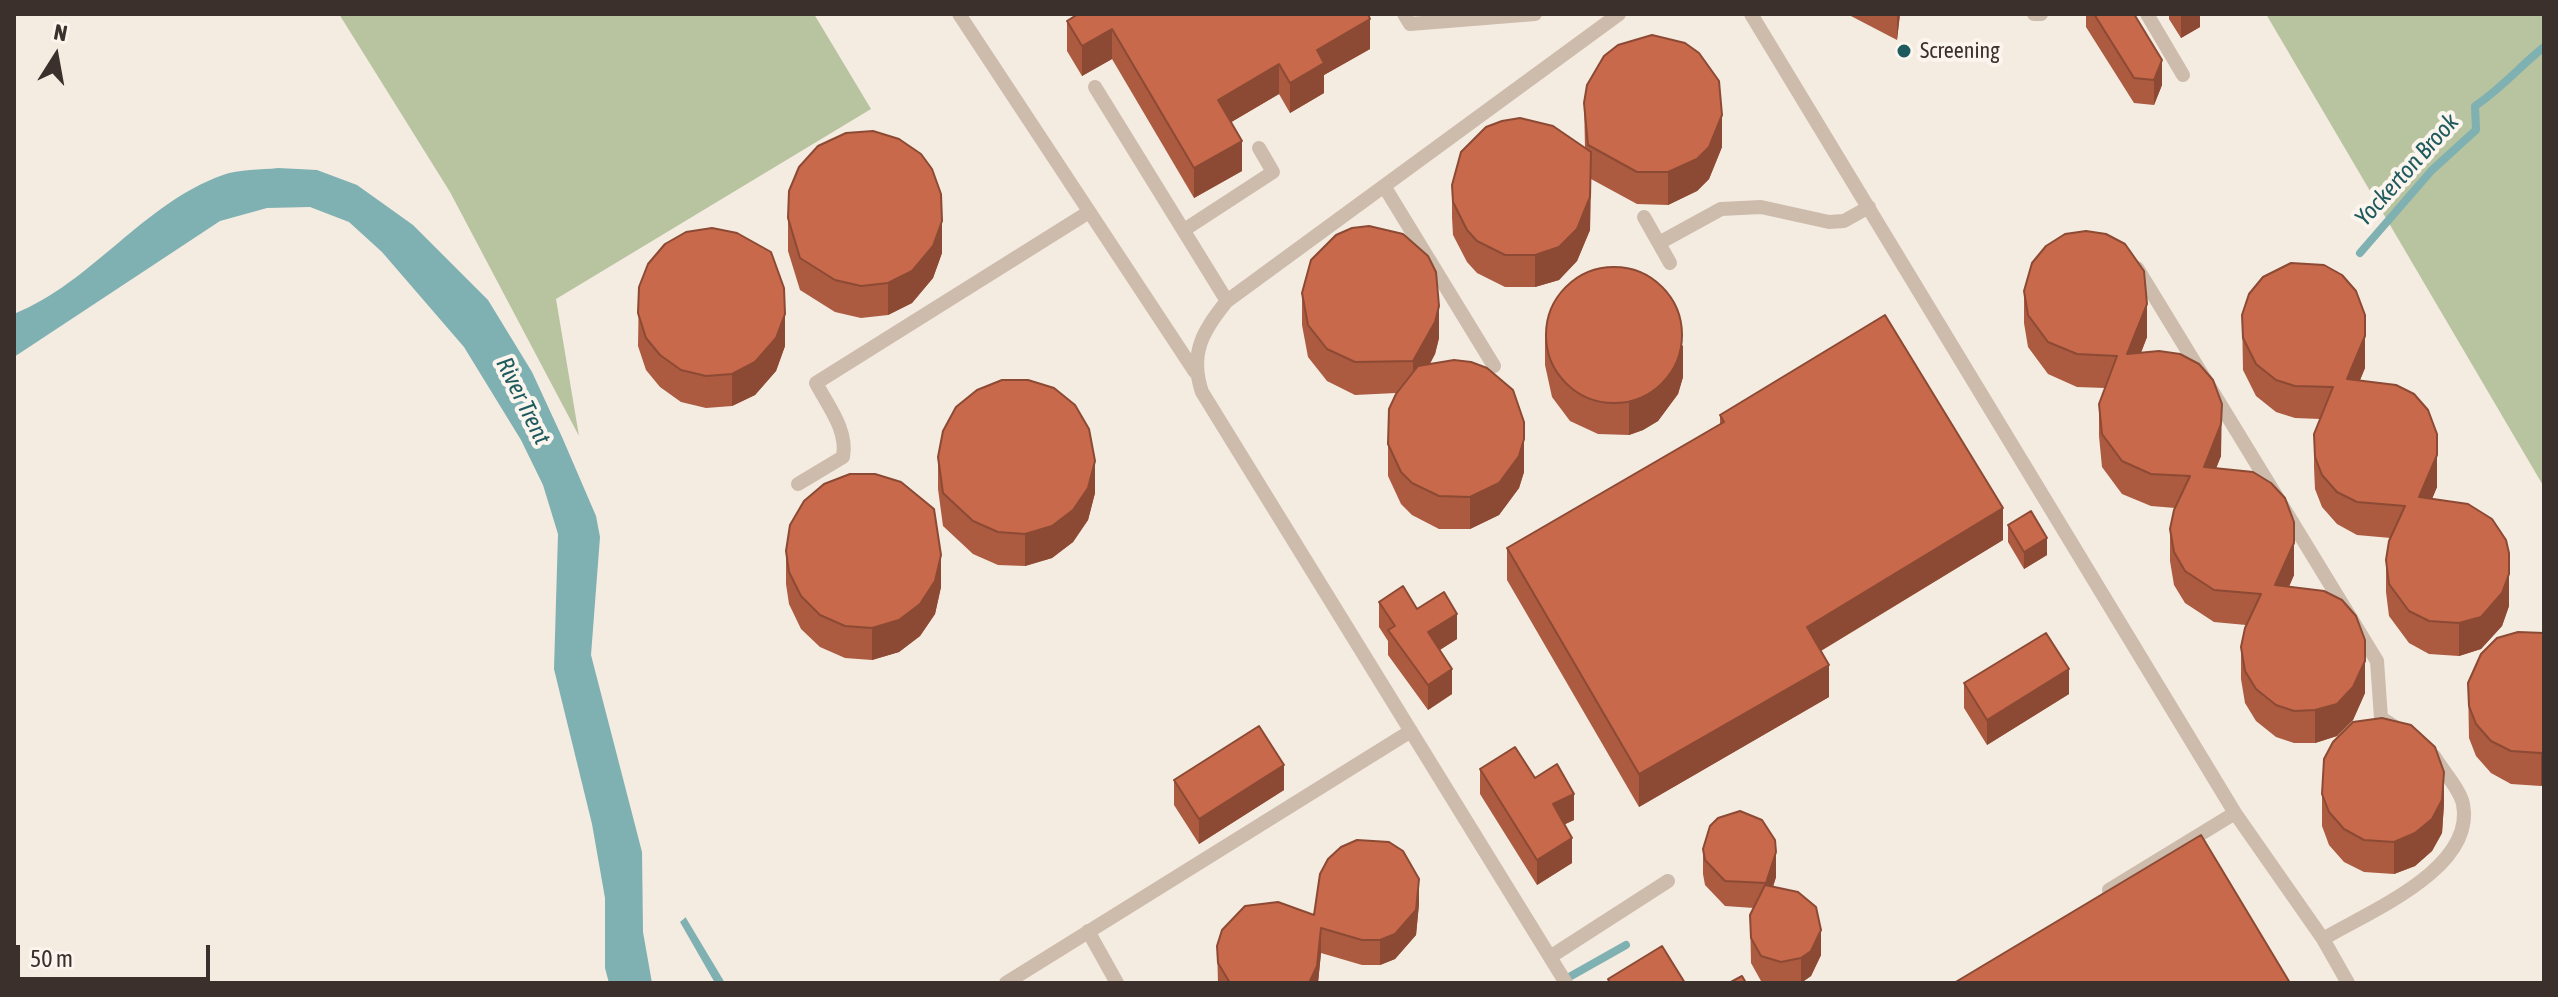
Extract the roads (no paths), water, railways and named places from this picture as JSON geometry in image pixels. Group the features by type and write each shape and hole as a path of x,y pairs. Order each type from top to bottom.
{"lane":[{"path":"959,14 1195,372 1202,392 1566,983"},
{"path":"1404,14 1410,24 1535,14"},
{"path":"1195,372 1200,339 1227,301 1384,186 1600,19 1619,14"},
{"path":"1751,14 2235,813 2323,939 2348,983"},
{"path":"2034,14 2041,14"},
{"path":"2147,14 2183,75"},
{"path":"1095,87 1227,301"},
{"path":"1184,230 1273,172 1259,148"},
{"path":"1384,186 1494,366"},
{"path":"1659,243 1721,209 1761,207 1829,222 1844,221 1869,207"},
{"path":"798,484 843,457 845,446 843,433 816,383 1089,212"},
{"path":"1644,217 1670,263"},
{"path":"2126,251 2377,661 2381,718 2430,750 2463,803 2463,825 2452,854 2434,873 2323,939"},
{"path":"1006,983 1411,731"},
{"path":"2089,902 2235,813"},
{"path":"1550,957 1668,881"},
{"path":"1088,931 1117,983"}],"water":[{"name":"River Trent","path":"278,168 317,170 357,185 413,225 488,300 532,372 562,437 596,516 600,537 591,655 642,852 643,932 652,983 609,983 605,968 605,898 592,824 554,669 558,534 543,485 521,440 464,347 382,252 349,222 310,207 267,208 220,221 14,357 14,314 69,283 167,204 229,173"},
{"path":"686,917 725,983 715,983 680,922"}],"waterway":[{"name":"Yockerton Brook","path":"2360,253 2432,170 2476,130 2475,106 2544,47"},
{"name":"Yockerton Brook","path":"1571,976 1626,945"}],"place":[{"name":"Screening","path":"1904,51"}]}
